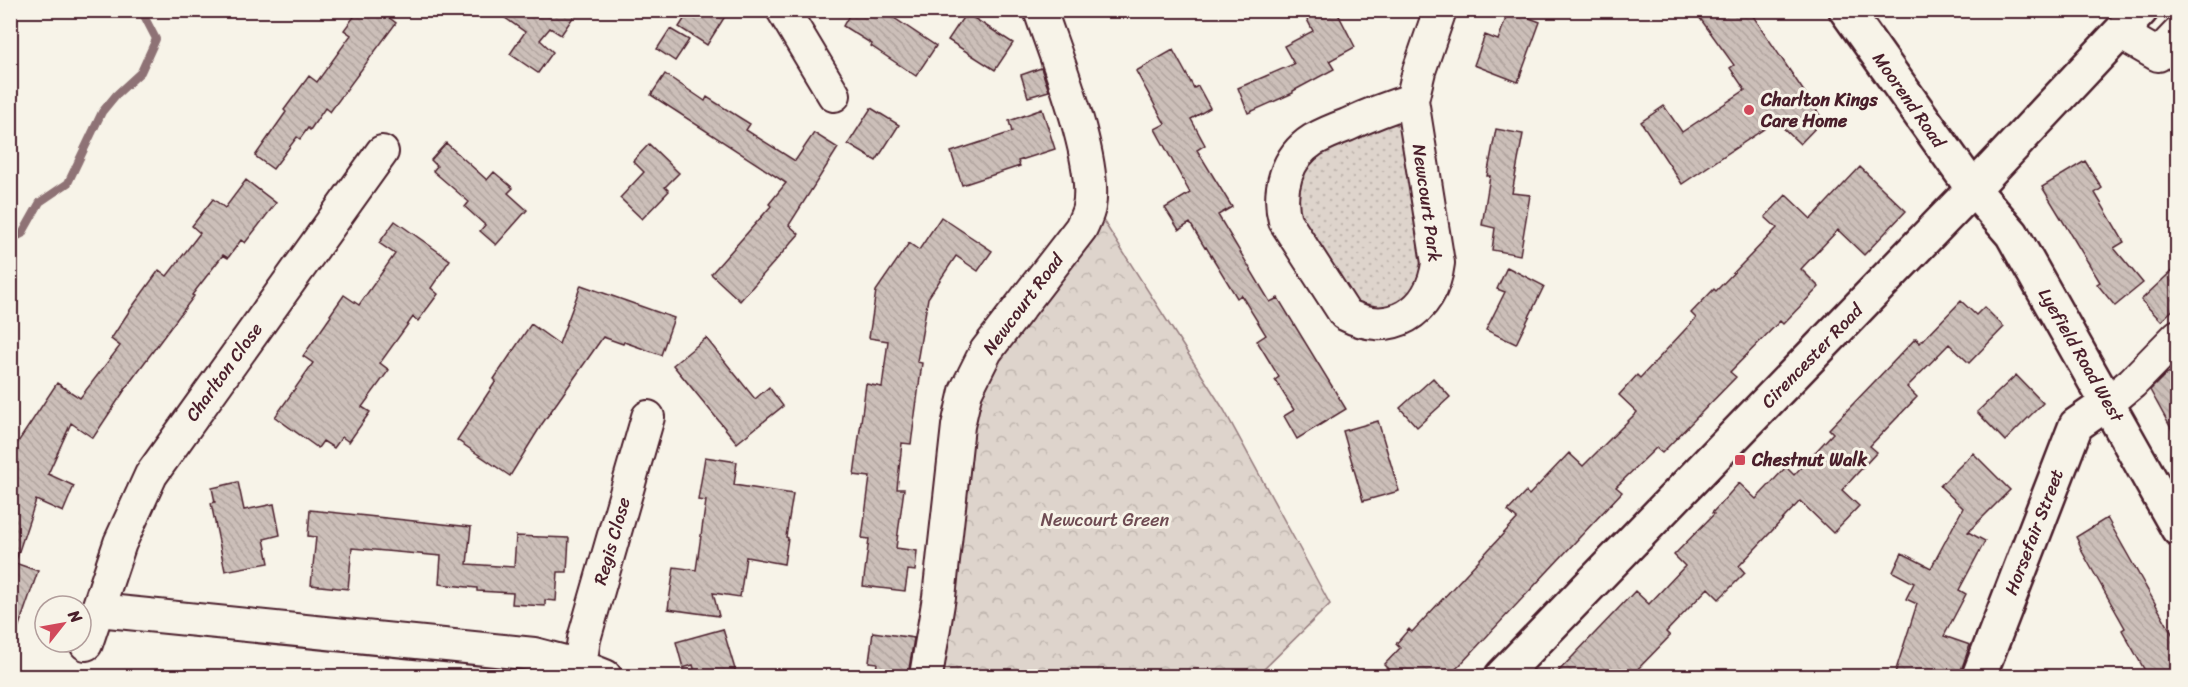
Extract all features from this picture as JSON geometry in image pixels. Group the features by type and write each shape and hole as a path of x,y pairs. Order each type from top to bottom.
{"street":[{"path":"783,10 834,95"},
{"name":"Newcourt Road","path":"926,676 939,597 958,426 966,391 986,351 1081,228 1090,205 1089,174 1080,133 1040,10"},
{"name":"Newcourt Park","path":"1412,100 1382,109 1311,141 1294,159 1284,182 1281,207 1285,221 1345,314 1357,320 1371,323 1398,321 1411,314 1426,298 1436,278 1438,263 1412,100 1419,70 1440,10"},
{"name":"Moorend Road","path":"1846,10 1973,189"},
{"name":"Cirencester Road","path":"1502,676 1973,189 2130,22 2158,55 2178,34"},
{"name":"Charlton Close","path":"93,624 120,543 151,475 382,152"},
{"name":"Lyefield Road West","path":"1973,189 2012,234 2109,402 2178,528"},
{"path":"2109,402 2133,383 2178,336"},
{"name":"Horsefair Street","path":"1979,676 2076,425 2109,402"},
{"name":"Regis Close","path":"592,671 584,639 648,417"},
{"path":"98,610 534,654 592,671"}],"green space":[{"path":"1385,120 1402,127 1428,258 1419,291 1389,310 1351,303 1294,211 1302,162"},
{"name":"Newcourt Green","path":"1090,200 1224,410 1330,604 1257,676 926,676 958,426"}],"building":[{"path":"359,10 379,10 396,23 330,112 325,108 310,130 308,128 300,139 297,137 273,169 255,156 309,76 317,82 351,35 344,30"},
{"path":"494,10 578,10 561,35 550,28 540,40 553,52 538,73 510,54 525,32"},
{"path":"690,10 729,10 707,45 679,27"},
{"path":"852,10 882,10 936,46 916,76 843,26"},
{"path":"1302,10 1336,10 1355,47 1329,61 1334,69 1293,93 1248,113 1238,88 1294,64 1284,46 1313,31"},
{"path":"1509,10 1540,22 1518,82 1474,65 1485,35 1498,40"},
{"name":"Charlton Kings Care Home","path":"1694,10 1749,10 1823,120 1800,144 1776,121 1682,184 1641,122 1664,106 1682,132 1745,90 1730,68 1734,65"},
{"path":"966,13 1013,43 995,70 948,40"},
{"path":"670,29 689,40 675,61 657,49"},
{"path":"1173,50 1194,88 1198,86 1210,108 1191,119 1205,145 1197,150 1232,207 1218,215 1270,302 1278,298 1346,409 1297,439 1284,416 1294,410 1275,380 1279,377 1257,341 1266,335 1241,295 1237,298 1190,223 1179,230 1165,208 1190,193 1155,129 1165,124 1136,71"},
{"path":"1041,68 1049,91 1028,97 1021,75"},
{"path":"665,74 705,101 707,97 750,124 746,130 795,161 814,133 838,148 789,225 799,234 740,301 711,274 771,206 769,204 786,183 651,95"},
{"path":"871,108 899,125 876,161 848,144"},
{"path":"1042,109 1055,149 1018,161 1020,166 962,185 951,152 1012,132 1009,121"},
{"path":"1496,129 1523,134 1512,193 1530,195 1520,255 1492,250 1495,228 1482,225 1490,176 1487,176"},
{"path":"446,143 487,180 494,172 513,188 508,193 527,210 496,245 480,231 485,225 465,207 469,202 433,171 437,166 431,160"},
{"path":"649,144 679,173 665,187 669,191 642,219 620,198 644,172 633,161"},
{"path":"2085,161 2102,188 2095,193 2124,242 2114,248 2143,283 2115,306 2097,284 2100,282 2042,187"},
{"path":"1860,167 1906,211 1864,255 1838,230 1801,269 1819,287 1783,324 1780,321 1730,372 1736,377 1662,453 1656,448 1616,487 1622,492 1459,666 1448,676 1395,676 1384,665 1400,648 1396,644 1409,629 1412,632 1517,519 1508,511 1526,492 1529,495 1569,453 1583,466 1637,412 1619,395 1637,375 1640,378 1696,318 1691,313 1714,289 1716,291 1777,228 1765,217 1786,195 1811,219"},
{"path":"246,180 276,203 245,243 241,240 228,258 223,255 130,382 93,438 71,423 48,474 74,486 63,512 36,500 15,563 38,571 14,640 10,639 10,459 18,442 57,383 80,398 120,346 111,339 159,270 167,276 200,233 192,226 213,199 225,208"},
{"path":"941,217 992,251 978,271 956,256 928,298 917,362 922,363 911,444 902,443 897,489 904,489 896,548 917,551 915,571 908,570 905,591 863,586 869,539 862,538 870,477 854,475 866,384 882,387 888,341 869,338 876,291 909,243 919,250"},
{"path":"395,221 450,260 431,288 438,294 418,321 413,317 380,363 389,370 362,407 370,412 349,442 342,437 334,448 323,441 318,448 275,417 313,363 303,356 344,295 359,305 395,254 379,243"},
{"path":"2178,265 2178,305 2161,321 2141,300"},
{"path":"1507,267 1544,286 1516,344 1486,330 1505,292 1497,289"},
{"path":"581,285 674,318 661,355 603,337 542,424 510,476 457,440 531,324 559,344"},
{"path":"1961,301 1976,315 1984,307 2004,327 1969,363 1949,344 1907,387 1917,397 1870,446 1877,452 1842,490 1859,506 1833,533 1800,501 1739,566 1745,573 1719,599 1708,588 1666,632 1670,636 1631,676 1554,676 1635,591 1649,604 1685,566 1674,555 1714,514 1712,513 1739,483 1756,499 1786,467 1794,475 1833,433 1829,429 1916,338 1920,343"},
{"path":"706,338 755,399 769,387 783,406 737,443 673,365"},
{"path":"2178,368 2178,441 2150,390 2166,374"},
{"path":"2016,375 2043,403 2005,441 1977,412"},
{"path":"1433,378 1450,397 1417,427 1400,408"},
{"path":"1378,421 1399,491 1363,501 1343,431"},
{"path":"1973,453 2010,490 1968,532 1985,541 1959,590 1966,594 1944,636 1970,645 1959,676 1894,676 1917,604 1906,599 1914,583 1893,572 1902,553 1931,568 1963,508 1940,486"},
{"path":"705,457 737,462 734,485 793,494 784,564 746,557 740,597 713,593 719,616 668,609 674,567 696,570 706,501 698,500"},
{"path":"238,482 244,510 274,504 280,535 264,539 269,563 225,571 211,503 215,502 212,488"},
{"path":"310,510 471,527 467,564 514,567 516,536 569,538 567,572 558,572 556,601 545,600 545,606 512,604 513,593 477,591 477,588 439,584 441,556 352,548 348,589 311,585 316,537 308,536"},
{"path":"2107,518 2178,644 2178,676 2148,676 2122,630 2125,628 2080,548 2076,537"},
{"path":"723,629 737,676 696,676 693,665 683,668 676,642"},
{"path":"873,632 914,638 908,675 876,671 877,663 869,662"}],"waterway":[{"path":"10,240 22,234 40,202 68,183 102,112 116,95 141,72 156,39 141,10"}],"place":[{"name":"Charlton Kings Care Home","path":"1749,110"},
{"name":"Chestnut Walk","path":"1740,460"}]}
